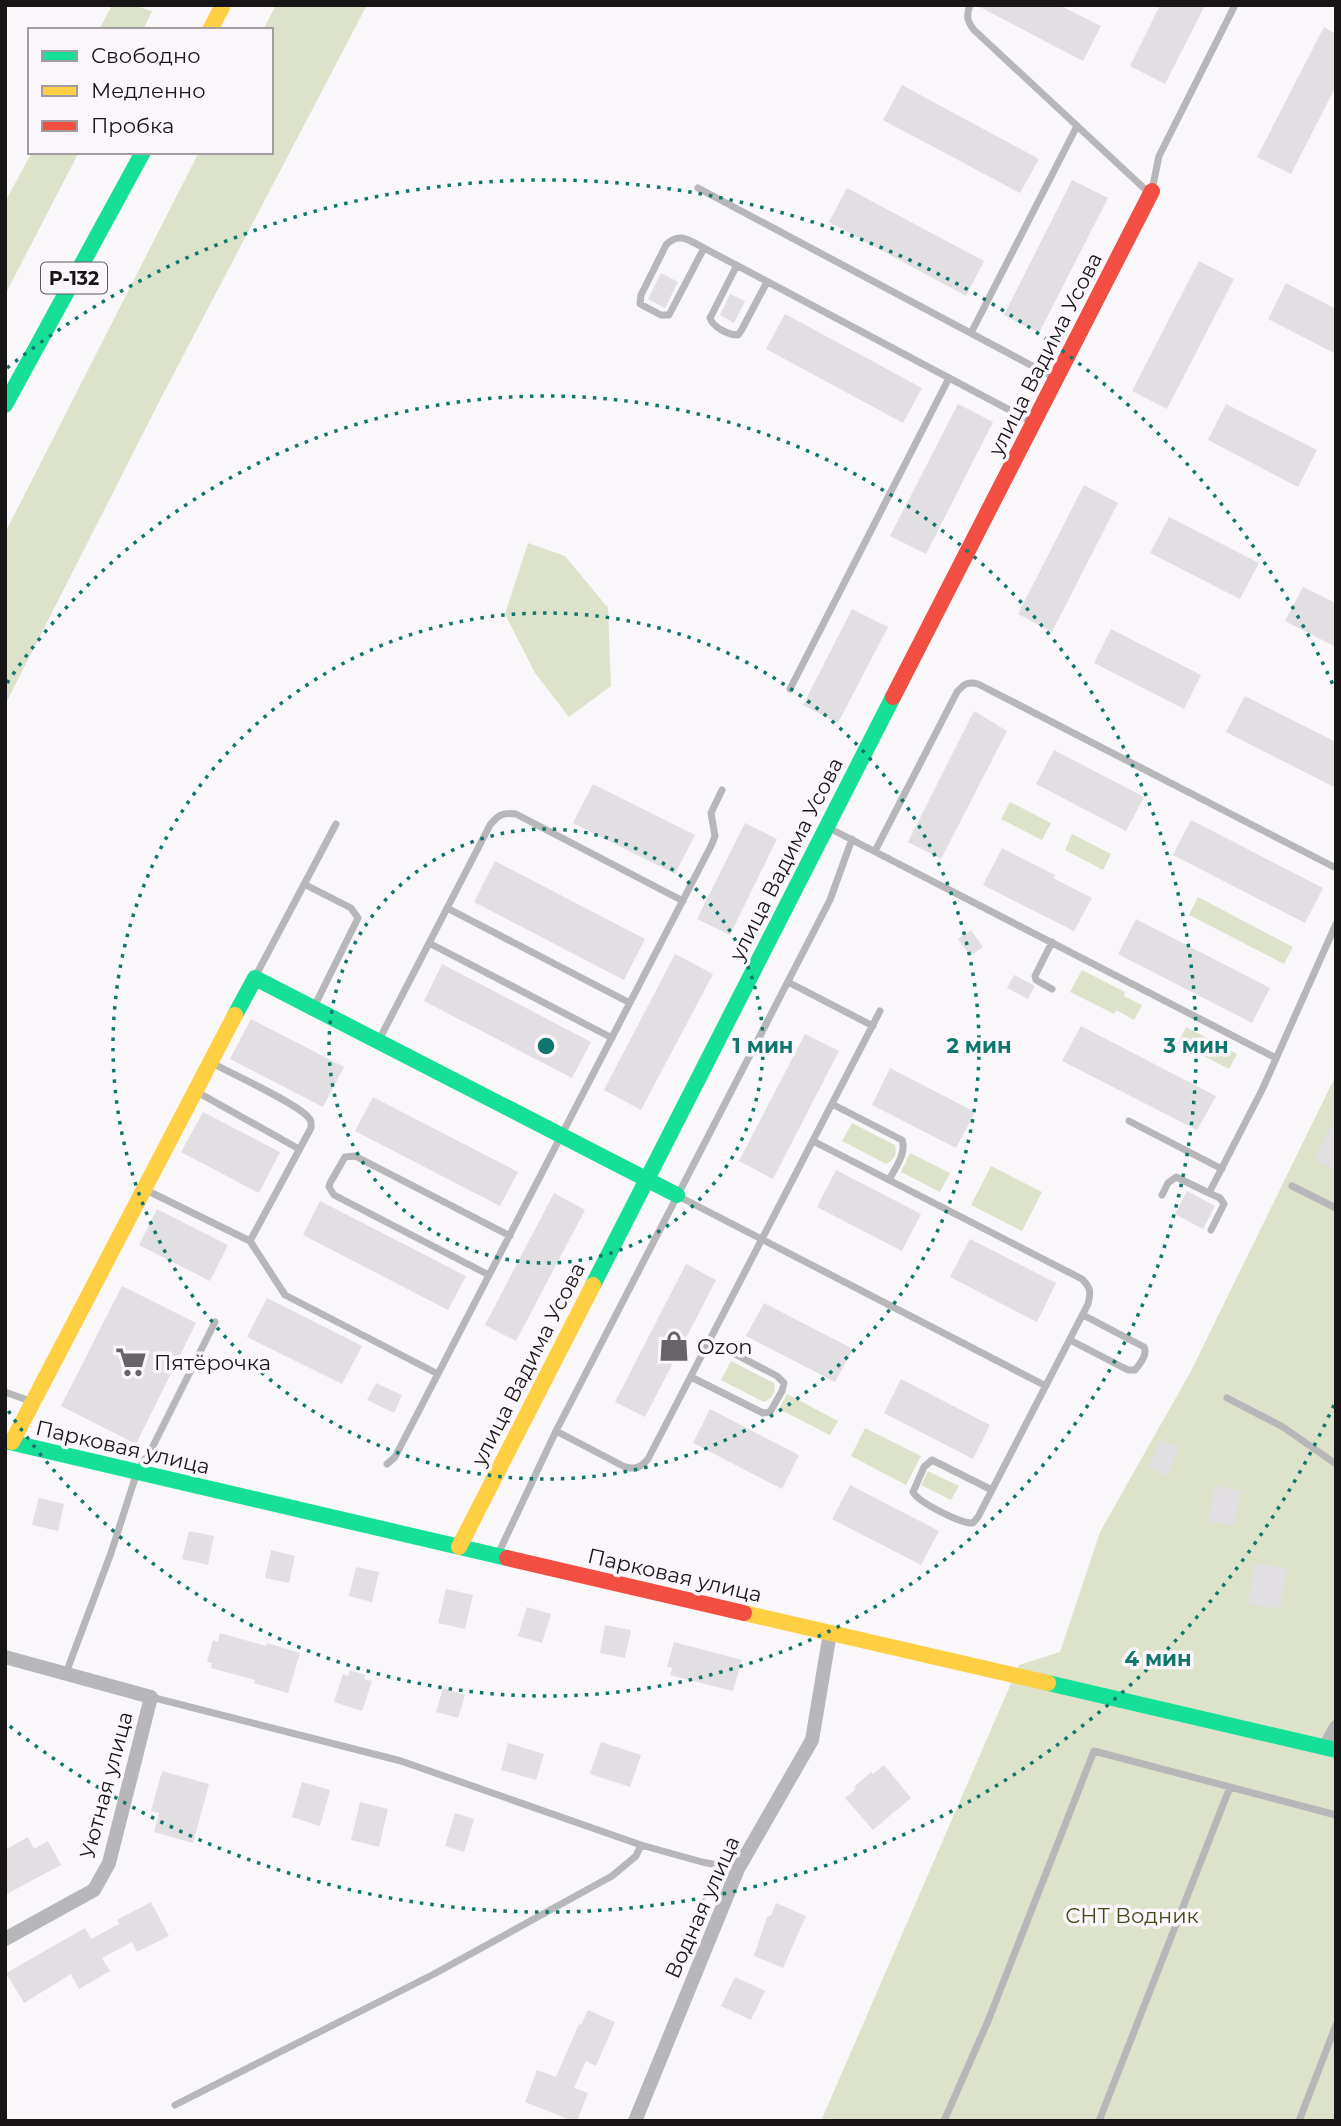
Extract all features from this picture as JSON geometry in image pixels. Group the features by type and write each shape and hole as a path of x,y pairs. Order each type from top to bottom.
{"street":[{"path":"211,28 223,5"},
{"name":"Р-132","path":"5,405 142,154"},
{"name":"улица Вадима Усова","path":"458,1547 1151,192"},
{"path":"9,1441 34,1402 255,978 677,1195"},
{"name":"Парковая улица","path":"9,1441 1330,1749"},
{"name":"Водная улица","path":"635,2121 738,1869 812,1740 830,1633"},
{"name":"Уютная улица","path":"5,1657 151,1697 108,1863 94,1890 5,1939"},
{"path":"1330,1749 1336,1727"}],"lane":[{"path":"970,5 968,23 974,30 1151,192"},
{"path":"1151,192 1158,156 1235,5"},
{"path":"971,333 1077,126"},
{"path":"698,188 1056,378"},
{"path":"704,248 669,315 665,317 640,304 641,295 672,238 678,236 684,238 704,248 737,265 1033,423"},
{"path":"737,265 710,318 715,326 738,335 767,282"},
{"path":"790,689 948,378"},
{"path":"875,851 957,692 970,682 1336,868"},
{"path":"387,1464 395,1457 712,844 715,836 711,813 722,790"},
{"path":"378,1042 490,825 498,815 516,814 683,901"},
{"path":"255,978 336,824"},
{"path":"826,826 1276,1058"},
{"path":"497,1556 555,1431 830,900 852,839"},
{"path":"304,884 351,908 358,918 313,1008"},
{"path":"447,908 630,1003"},
{"path":"1209,1193 1276,1058 1336,924"},
{"path":"1052,942 1035,976 1052,989"},
{"path":"429,943 612,1038"},
{"path":"788,982 873,1026"},
{"path":"555,1431 634,1469 642,1466 648,1459 880,1011"},
{"path":"211,1062 306,1115 311,1121 311,1128 250,1241"},
{"path":"196,1092 299,1149"},
{"path":"832,1104 902,1140 903,1153 889,1180"},
{"path":"1129,1121 1222,1169"},
{"path":"813,1141 1082,1279 1091,1292 1083,1315 978,1517 967,1523 919,1499 913,1492 924,1467 932,1460 992,1490"},
{"path":"489,1275 334,1195 329,1187 335,1173 345,1157 355,1156 510,1236"},
{"path":"1162,1195 1168,1183 1176,1177 1220,1198 1224,1205 1211,1230"},
{"path":"1292,1186 1336,1208"},
{"path":"145,1189 250,1241 285,1296 438,1374"},
{"path":"677,1195 1046,1386"},
{"path":"1070,1340 1128,1370 1135,1370 1145,1355 1144,1347 1083,1315"},
{"path":"66,1673 111,1553 137,1472 150,1452 215,1322"},
{"path":"691,1377 763,1413 770,1412 782,1391 784,1383 777,1376 710,1341"},
{"path":"5,1392 34,1402"},
{"path":"1227,1398 1283,1427 1336,1464"},
{"path":"151,1697 401,1760 641,1845 738,1869"},
{"path":"944,2121 988,2021 1094,1751 1336,1815"},
{"path":"1099,2121 1230,1787"},
{"path":"175,2105 434,1974 612,1876 636,1856 641,1845"},
{"path":"1298,2121 1336,2025"}],"green space":[{"path":"112,5 133,5 152,11 144,28 100,28"},
{"path":"276,5 367,5 160,400 5,705 5,533 198,154 273,154 273,28 264,28"},
{"path":"31,154 78,154 5,295 5,202"},
{"path":"528,543 565,556 608,608 611,686 569,717 535,673 505,614"},
{"path":"1010,802 1051,823 1042,840 1001,819"},
{"path":"1072,834 1111,854 1103,870 1065,850"},
{"path":"1198,897 1293,947 1284,964 1189,915"},
{"path":"1082,970 1125,992 1124,996 1142,1005 1134,1020 1116,1010 1114,1014 1070,992"},
{"path":"1186,1027 1237,1054 1229,1069 1178,1043"},
{"name":"СНТ Водник","path":"1336,1075 1336,2121 821,2121 1019,1665 1060,1652 1100,1532 1191,1371"},
{"path":"852,1123 895,1145 893,1159 886,1164 842,1141"},
{"path":"910,1153 950,1173 940,1192 901,1172"},
{"path":"991,1166 1042,1192 1022,1231 971,1205"},
{"path":"731,1361 774,1383 772,1397 764,1402 721,1380"},
{"path":"787,1394 838,1421 830,1435 779,1409"},
{"path":"865,1428 921,1456 906,1485 851,1456"},
{"path":"928,1471 959,1486 951,1500 921,1485"}],"building":[{"path":"976,5 1059,5 1101,26 1083,61"},
{"path":"1160,5 1205,5 1165,84 1130,66"},
{"path":"1324,27 1336,34 1336,86 1291,174 1257,157"},
{"path":"902,85 1039,159 1020,193 883,120"},
{"path":"1072,180 1108,198 1039,333 1004,315"},
{"path":"847,188 984,261 966,296 829,222"},
{"path":"1199,261 1234,279 1167,409 1132,391"},
{"path":"661,273 678,282 665,308 648,299"},
{"path":"1286,283 1336,309 1336,354 1268,319"},
{"path":"730,294 745,301 734,323 720,315"},
{"path":"785,314 922,388 903,423 766,349"},
{"path":"958,404 993,422 926,554 890,536"},
{"path":"1226,404 1317,450 1298,487 1208,440"},
{"path":"1084,485 1118,503 1052,632 1018,614"},
{"path":"1169,517 1259,563 1240,599 1150,553"},
{"path":"1303,587 1336,603 1336,647 1285,621"},
{"path":"852,609 888,627 838,723 803,705"},
{"path":"1111,629 1201,675 1184,709 1094,663"},
{"path":"1245,696 1336,742 1336,788 1226,732"},
{"path":"974,711 1007,731 941,859 908,842"},
{"path":"1054,750 1144,797 1126,831 1036,784"},
{"path":"593,784 695,835 675,874 573,823"},
{"path":"1191,820 1323,888 1305,923 1173,855"},
{"path":"745,823 777,839 730,935 697,919"},
{"path":"1002,848 1055,875 1053,878 1092,898 1074,931 983,885"},
{"path":"495,861 645,939 624,980 474,902"},
{"path":"1136,919 1270,988 1252,1023 1118,954"},
{"path":"971,930 983,947 970,956 958,939"},
{"path":"675,954 713,974 641,1110 604,1090"},
{"path":"442,964 591,1042 572,1078 424,1001"},
{"path":"1014,975 1035,986 1028,999 1007,988"},
{"path":"251,1019 344,1067 323,1107 230,1059"},
{"path":"1081,1026 1216,1096 1197,1130 1062,1061"},
{"path":"805,1034 839,1051 773,1179 739,1161"},
{"path":"890,1068 975,1112 956,1148 872,1105"},
{"path":"373,1097 518,1172 500,1206 355,1131"},
{"path":"203,1112 280,1152 259,1193 181,1152"},
{"path":"1336,1116 1336,1170 1315,1160"},
{"path":"836,1170 921,1214 902,1251 817,1207"},
{"path":"1187,1191 1215,1206 1203,1229 1175,1214"},
{"path":"554,1193 585,1210 516,1341 485,1325"},
{"path":"320,1201 466,1276 448,1310 303,1235"},
{"path":"157,1209 228,1245 210,1281 139,1245"},
{"path":"970,1239 1056,1283 1037,1322 950,1277"},
{"path":"686,1264 716,1280 645,1417 615,1402"},
{"path":"122,1286 196,1323 136,1444 61,1406"},
{"path":"267,1298 362,1346 342,1384 247,1337"},
{"path":"764,1303 853,1349 835,1382 746,1336"},
{"path":"901,1379 990,1425 973,1459 884,1413"},
{"path":"376,1383 402,1395 394,1413 367,1400"},
{"path":"710,1409 799,1455 782,1489 693,1443"},
{"path":"1160,1440 1179,1447 1168,1476 1149,1468"},
{"path":"850,1485 939,1531 921,1565 832,1519"},
{"path":"1215,1486 1241,1491 1234,1526 1208,1521"},
{"path":"39,1498 64,1504 58,1531 32,1525"},
{"path":"189,1531 214,1536 208,1565 182,1559"},
{"path":"271,1550 295,1556 289,1583 265,1578"},
{"path":"1255,1563 1287,1568 1280,1609 1248,1604"},
{"path":"356,1567 379,1572 372,1602 349,1596"},
{"path":"446,1589 473,1595 465,1629 438,1623"},
{"path":"527,1607 551,1614 542,1643 518,1636"},
{"path":"605,1625 631,1630 625,1658 600,1653"},
{"path":"220,1633 300,1653 288,1693 254,1683 255,1680 211,1668 212,1663 207,1662 213,1640 218,1642"},
{"path":"674,1642 742,1660 733,1691 670,1675 672,1668 667,1667"},
{"path":"350,1670 365,1675 364,1679 372,1681 362,1711 334,1702 343,1674 348,1676"},
{"path":"443,1688 465,1695 458,1718 436,1712"},
{"path":"601,1742 641,1755 630,1787 590,1774"},
{"path":"508,1743 544,1754 536,1780 501,1770"},
{"path":"884,1765 911,1798 873,1830 845,1798 871,1772 873,1774"},
{"path":"162,1771 209,1784 193,1843 154,1832 159,1813 151,1811"},
{"path":"302,1782 330,1790 320,1826 292,1817"},
{"path":"360,1802 388,1809 379,1847 351,1840"},
{"path":"455,1813 474,1819 464,1852 445,1846"},
{"path":"28,1837 34,1849 48,1841 61,1865 5,1895 5,1850"},
{"path":"151,1902 169,1936 137,1952 132,1942 102,1958 110,1971 79,1989 71,1974 24,2003 6,1973 85,1928 91,1939 119,1924 117,1920"},
{"path":"776,1903 806,1916 783,1968 754,1956 767,1917 771,1915"},
{"path":"735,1977 765,1991 751,2020 721,2006"},
{"path":"588,2010 615,2022 596,2066 586,2061 574,2088 588,2093 577,2121 573,2121 525,2102 537,2070 556,2077"}],"traffic: fast":[{"path":"5,405 142,154"},
{"path":"593,1285 893,697"},
{"path":"235,1015 255,978 677,1195"},
{"path":"5,1441 507,1558"},
{"path":"1048,1683 1336,1750"}],"traffic: slow":[{"path":"211,28 223,5"},
{"path":"12,1442 235,1015"},
{"path":"459,1547 593,1285"},
{"path":"744,1613 1048,1683"}],"traffic: jam":[{"path":"893,697 1152,191"},
{"path":"507,1558 744,1613"}],"place":[{"name":"Ozon","path":"674,1346"},
{"name":"Пятёрочка","path":"131,1362"}]}
